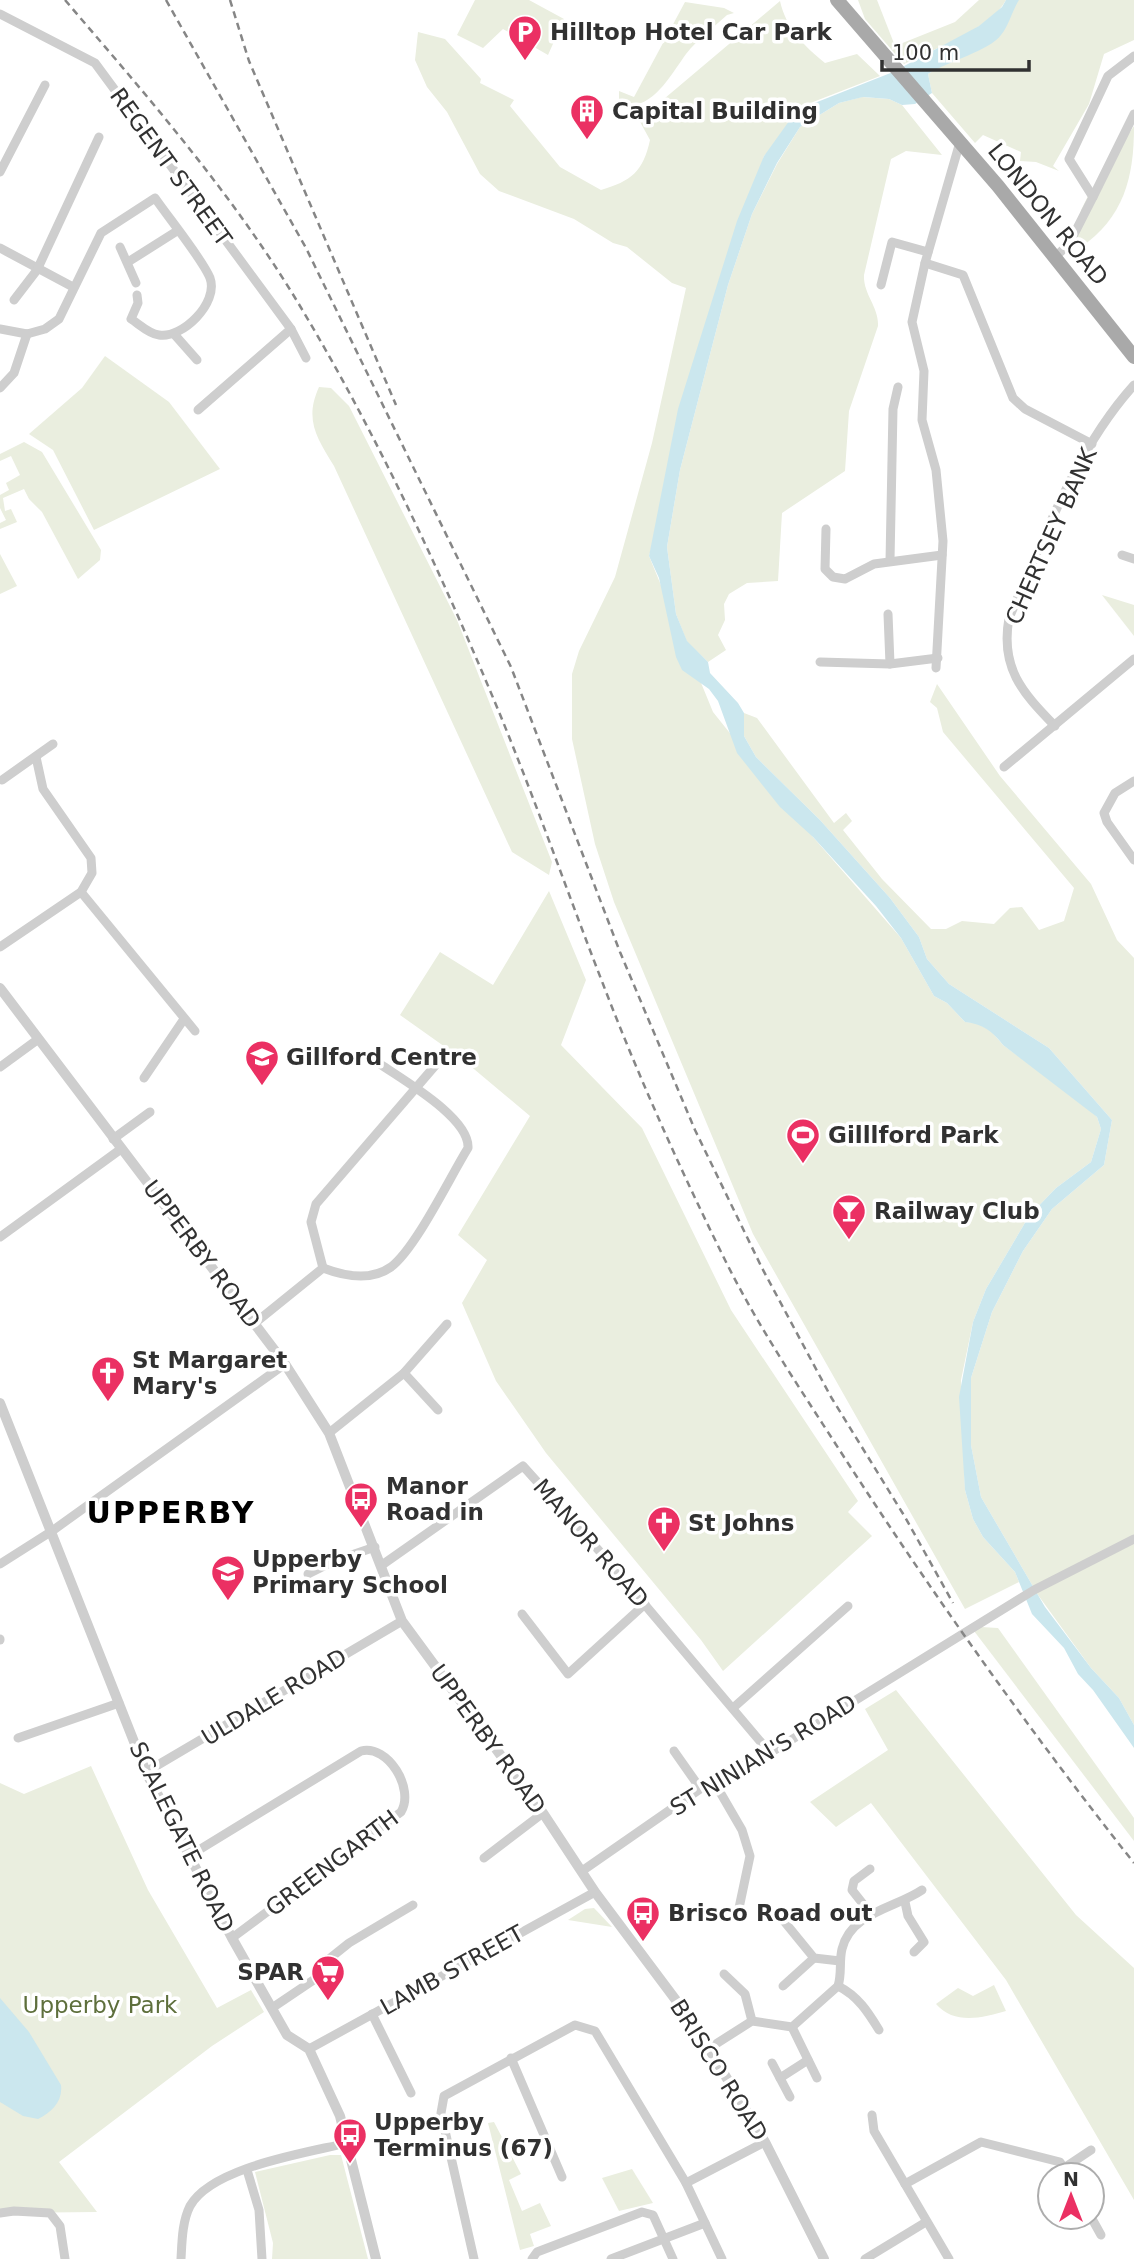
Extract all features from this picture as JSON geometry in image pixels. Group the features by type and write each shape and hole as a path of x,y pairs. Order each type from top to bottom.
{"main road":[{"name":"LONDON ROAD","path":"837,0 1129,340 1134,357"}],"street":[{"name":"REGENT STREET","path":"0,14 95,63 291,329 306,358"},
{"path":"1093,197 1069,159 1108,76 1134,56"},
{"path":"0,172 45,85"},
{"path":"1055,257 1069,244 1134,114"},
{"path":"14,300 37,270 99,138"},
{"path":"936,668 942,555 938,481 922,420 924,370 912,323 925,263 960,142"},
{"path":"0,330 27,334 45,329 59,319 101,233 155,198 210,278 211,289 204,308 174,334 155,335 131,319 138,303 136,295"},
{"path":"128,262 177,230"},
{"path":"881,285 892,242 928,252"},
{"path":"120,247 136,283"},
{"path":"0,248 73,287"},
{"path":"925,263 963,275 1013,398 1025,409 1092,444"},
{"path":"198,410 291,329"},
{"path":"0,388 14,373 27,334"},
{"path":"174,334 197,360"},
{"name":"CHERTSEY BANK","path":"1055,726 1014,679 1006,645 1007,629 1018,598 1092,444 1115,406 1134,385"},
{"path":"890,561 892,409 898,387"},
{"path":"825,529 825,569 833,577 845,579 874,564 942,555"},
{"path":"1122,555 1134,559"},
{"path":"888,614 890,664"},
{"path":"820,662 890,664 938,658"},
{"path":"1004,767 1134,659"},
{"path":"2,780 53,744"},
{"path":"0,947 81,892 90,881 91,858 43,789 36,757"},
{"path":"1134,781 1115,793 1104,813 1107,822 1134,860"},
{"path":"81,892 195,1031"},
{"name":"UPPERBY ROAD","path":"0,988 285,1364 329,1433 402,1621 543,1813 595,1892"},
{"path":"144,1078 184,1019"},
{"path":"0,1067 37,1040"},
{"path":"323,1268 311,1222 316,1204 446,1053"},
{"path":"323,1268 341,1275 358,1277 389,1268 404,1253 468,1148 469,1138 457,1121 416,1088 380,1064"},
{"path":"113,1139 150,1112"},
{"path":"0,1237 121,1149"},
{"path":"255,1323 323,1268"},
{"path":"329,1433 404,1373 447,1324"},
{"path":"0,1564 52,1531 285,1364"},
{"path":"404,1373 438,1410"},
{"name":"SCALEGATE ROAD","path":"0,1403 146,1772 232,1938 287,2035 309,2049 340,2116 376,2259"},
{"name":"MANOR ROAD","path":"382,1565 523,1466 645,1604 770,1753"},
{"name":"ST NINIAN'S ROAD","path":"582,1871 713,1780 770,1753 1034,1590 1134,1539"},
{"path":"308,1574 334,1561 374,1547"},
{"path":"522,1614 568,1674 645,1604"},
{"path":"733,1708 848,1606"},
{"name":"ULDALE ROAD","path":"146,1772 402,1621"},
{"path":"18,1738 119,1703"},
{"name":"GREENGARTH","path":"189,1856 361,1751 371,1748 382,1752 406,1788 406,1803 401,1812 232,1938"},
{"path":"674,1751 701,1788"},
{"path":"713,1780 742,1830 750,1856 739,1908"},
{"path":"484,1858 543,1813"},
{"path":"870,1869 853,1881 852,1890 871,1914"},
{"path":"792,2027 838,1986 846,1935 871,1914 905,1902 922,1890"},
{"name":"LAMB STREET","path":"309,2049 595,1892"},
{"name":"BRISCO ROAD","path":"595,1892 696,2027 765,2142 824,2259"},
{"path":"905,1902 908,1916 925,1942 914,1952"},
{"path":"272,2008 315,1979 324,1963 349,1943 413,1905"},
{"path":"783,1920 814,1958 840,1961"},
{"path":"783,1986 814,1958"},
{"path":"724,1974 745,1994 752,2021"},
{"path":"838,1986 850,1992 862,2004 879,2030"},
{"path":"372,2014 411,2093"},
{"path":"708,2049 752,2021 792,2027"},
{"path":"474,2259 441,2105 444,2096 575,2025 595,2031 686,2183 722,2259"},
{"path":"792,2027 817,2078"},
{"path":"511,2058 562,2177"},
{"path":"780,2078 808,2060"},
{"path":"772,2063 790,2097"},
{"path":"872,2115 874,2131 948,2259"},
{"path":"686,2183 765,2142"},
{"path":"905,2184 981,2142 1056,2161"},
{"path":"180,2259 184,2224 191,2205 206,2189 247,2170 347,2143"},
{"path":"1078,2161 1091,2150"},
{"path":"247,2170 259,2210 262,2259"},
{"path":"532,2259 537,2252 642,2212 653,2215 673,2259"},
{"path":"0,2213 50,2213 60,2226 65,2259"},
{"path":"865,2259 926,2222"},
{"path":"611,2259 705,2223"},
{"path":"1099,2231 1101,2235"}],"green space":[{"path":"475,0 529,0 564,19 548,55 503,29 483,48 457,35"},
{"path":"858,0 877,0 895,46 955,22 979,0 1006,0 988,20 975,29 904,64 865,19"},
{"path":"1013,0 1134,0 1134,40 1104,54 1089,104 1053,166 1059,171 1036,162 1020,161 1021,152 983,135 975,143 932,93 928,74 997,31"},
{"path":"780,1 797,36 825,63 857,54 880,76 813,102 764,156 649,556 713,712 813,837 901,938 934,996 947,1003 965,1022 977,1023 991,1031 1003,1045 1078,1100 1097,1117 1101,1129 1091,1162 1056,1188 1029,1216 986,1289 973,1322 961,1380 965,1490 973,1519 983,1537 1015,1572 1019,1582 965,1609 753,1234 614,902 595,844 572,739 572,674 579,651 615,577 652,443 686,288 672,283 627,247 613,243 574,219 499,191 480,174 447,112 427,87 415,60 418,32 445,39 481,79 480,83 514,100 510,106 560,167 601,190 628,179 644,160 650,140 639,120"},
{"path":"685,2 724,8 734,13 727,15 695,44 667,81 650,98 640,104 619,102 619,91 634,97"},
{"path":"862,97 889,99 902,105 942,155 906,151 891,159 864,275 878,326 849,411 845,471 782,513 778,581 747,583 729,594 724,604 725,620 718,635 726,650 708,662 687,642 676,614 667,547 680,470 728,285 752,214 777,164 800,127 839,103"},
{"path":"1134,126 1132,163 1124,195 1107,223 1080,248 1076,243 1081,210"},
{"path":"105,356 169,402 220,469 94,530 53,450 29,434 82,388"},
{"path":"319,387 331,388 349,406 457,620 552,862 549,875 512,852 314,428 313,409"},
{"path":"24,442 42,452 101,550 100,560 78,579 42,512 29,499 24,489 3,498 5,511 11,509 17,522 0,529 0,523 6,520 0,508 0,495 9,490 6,483 20,475 11,456 0,461 0,454"},
{"path":"0,554 17,586 0,594"},
{"path":"1102,595 1134,605 1134,636"},
{"path":"937,684 1000,776 1091,884 1117,940 1134,958 1134,1725 1119,1698 1091,1668 1038,1595 981,1497 971,1445 971,1378 992,1312 1023,1251 1052,1209 1104,1165 1112,1120 1049,1048 949,984 927,959 919,937 890,898 820,820 756,757 744,736 744,713 757,718 834,823 846,813 852,821 843,830 882,879 931,929 946,929 962,921 994,924 1010,908 1022,907 1039,930 1064,921 1074,888 943,732 937,708 930,702"},
{"path":"549,891 586,980 561,1045 642,1128 731,1310 858,1501 848,1512 872,1536 723,1671 701,1640 546,1453 496,1381 462,1303 487,1260 458,1235 530,1116 462,1059 400,1015 440,952 493,985"},
{"path":"981,1627 998,1628 1134,1818 1134,1841 974,1631"},
{"path":"896,1690 1076,1915 1134,1968 1134,2200 1006,1980 871,1803 836,1827 810,1802 888,1750 865,1709"},
{"name":"Upperby Park","path":"91,1766 148,1890 217,2008 251,1990 264,2012 212,2046 59,2162 97,2212 0,2213 0,1783 24,1794"},
{"path":"594,1908 612,1927 568,1920 585,1909"},
{"path":"994,1985 1006,2011 969,2018 951,2015 936,2004 958,1988 973,1996"},
{"path":"494,2122 521,2174 509,2180 522,2211 540,2203 551,2226 530,2234 534,2246 520,2250 488,2123"},
{"path":"330,2155 341,2155 368,2259 272,2259 273,2243 255,2172"},
{"path":"632,2169 653,2203 619,2211 602,2178"}],"water":[{"path":"1006,0 1019,0 1001,35 978,51 928,74 932,93 915,104 902,105 889,99 863,97 839,103 800,127 777,163 752,214 728,285 680,470 667,547 676,614 687,641 708,662 710,673 744,713 744,736 756,757 820,820 890,898 919,937 927,959 949,984 1049,1048 1112,1120 1104,1165 1052,1209 1023,1251 992,1312 971,1378 971,1445 981,1497 1045,1607 1091,1668 1119,1698 1134,1725 1134,1748 1093,1690 1078,1674 1064,1648 1032,1614 1015,1572 983,1537 973,1519 965,1490 959,1397 973,1322 986,1289 1029,1216 1056,1188 1091,1162 1101,1129 1097,1117 1003,1045 991,1032 977,1024 965,1022 947,1003 934,996 901,938 876,906 813,837 780,807 737,753 718,701 709,689 682,670 676,657 659,578 649,556 678,409 737,221 764,156 797,110 893,72 979,26 1002,7"},
{"path":"0,1998 29,2032 61,2085 56,2105 38,2119 23,2116 0,2102"}],"railway":[{"path":"65,0 187,146 244,221 297,301 352,397 427,547 472,649 646,1089 709,1228 753,1312 844,1457 948,1612 1058,1764 1134,1863"},
{"path":"166,0 306,248 511,667 620,952 695,1130 762,1268 831,1397 905,1517 953,1603"},
{"path":"230,0 249,61 396,405"}],"place":[{"name":"Hilltop Hotel Car Park","path":"525,62"},
{"name":"Capital Building","path":"587,141"},
{"name":"Gillford Centre","path":"262,1087"},
{"name":"Gilllford Park","path":"803,1165"},
{"name":"Railway Club","path":"849,1241"},
{"name":"St Margaret Mary's","path":"108,1403"},
{"name":"Manor Road in","path":"361,1529"},
{"name":"St Johns","path":"664,1553"},
{"name":"Upperby Primary School","path":"228,1602"},
{"name":"Brisco Road out","path":"643,1943"},
{"name":"SPAR","path":"328,2002"},
{"name":"Upperby Terminus (67)","path":"350,2165"}],"district":[{"name":"UPPERBY","path":"171,1513"}]}
